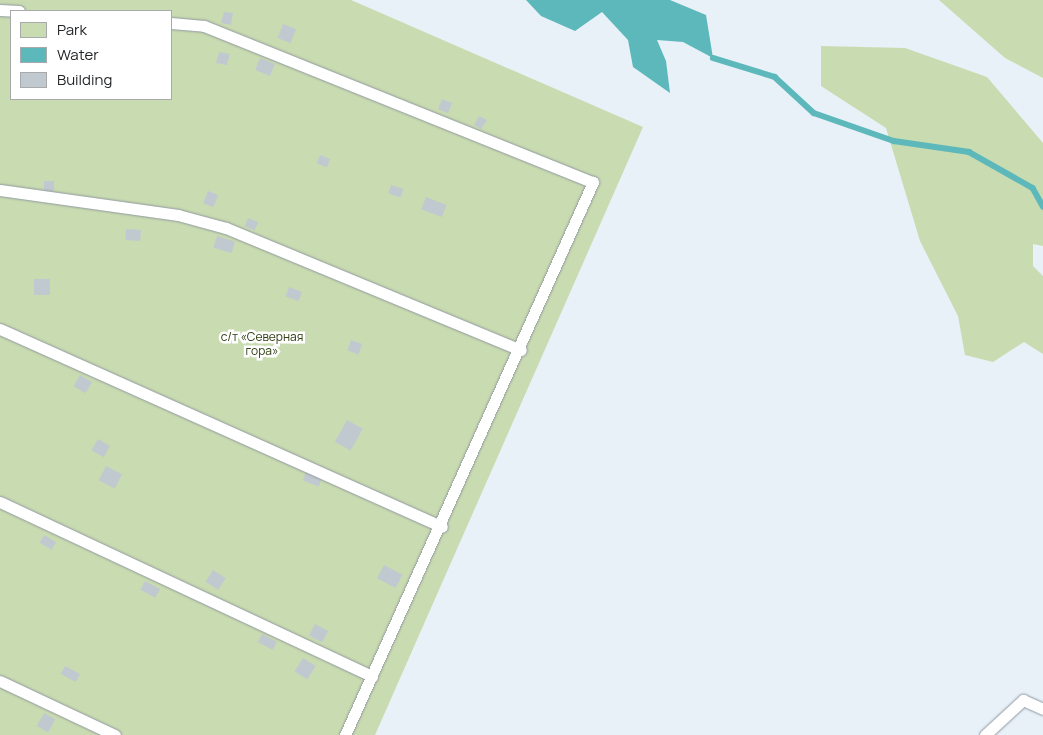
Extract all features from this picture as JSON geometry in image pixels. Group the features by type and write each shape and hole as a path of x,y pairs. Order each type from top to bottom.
{"lane":[{"path":"172,23 204,26 593,182 442,527 345,735"},
{"path":"0,190 178,214 226,228 521,350"},
{"path":"0,329 442,527"},
{"path":"0,502 372,676"},
{"path":"0,680 115,735"},
{"path":"985,735 1023,700 1043,709"}],"green space":[{"name":"с/т «Северная гора»","path":"0,0 351,0 643,127 375,735 0,735"},
{"path":"939,0 1043,0 1043,78 1005,58"},
{"path":"821,46 905,48 987,77 1043,143 1043,246 1033,244 1033,266 1043,276 1043,354 1024,342 993,362 965,355 958,316 920,241 886,128 821,86"}],"water":[{"path":"526,0 670,0 706,15 713,58 683,42 657,40 666,61 670,93 633,67 628,40 602,12 575,31 541,16"}],"building":[{"path":"224,12 233,13 231,25 221,23"},
{"path":"283,24 296,29 291,43 278,38"},
{"path":"219,52 230,54 227,65 216,63"},
{"path":"260,58 275,64 270,76 255,70"},
{"path":"442,99 452,103 448,113 438,109"},
{"path":"479,116 487,120 481,129 474,125"},
{"path":"320,155 330,159 327,167 317,163"},
{"path":"44,181 54,181 54,191 44,191"},
{"path":"391,185 403,189 401,198 388,194"},
{"path":"208,191 218,195 213,207 203,203"},
{"path":"426,197 447,205 442,217 421,209"},
{"path":"248,218 258,222 255,230 245,226"},
{"path":"126,229 141,230 140,241 125,240"},
{"path":"217,236 235,242 231,253 213,247"},
{"path":"34,279 50,279 50,295 34,295"},
{"path":"289,287 302,292 298,301 285,296"},
{"path":"351,340 362,344 359,354 347,350"},
{"path":"80,375 92,382 86,393 74,386"},
{"path":"347,420 363,429 351,451 335,442"},
{"path":"98,439 110,446 104,457 92,450"},
{"path":"106,466 122,474 115,488 99,480"},
{"path":"306,472 322,478 319,486 303,480"},
{"path":"44,535 56,542 52,550 40,543"},
{"path":"384,565 403,575 395,588 377,578"},
{"path":"213,570 226,578 218,590 206,582"},
{"path":"145,581 160,589 155,598 140,590"},
{"path":"315,624 328,631 322,643 309,635"},
{"path":"262,634 277,642 273,650 258,642"},
{"path":"303,658 316,666 307,680 295,672"},
{"path":"65,666 80,674 76,682 61,674"},
{"path":"44,713 55,719 48,732 37,726"}],"waterway":[{"path":"713,58 775,77 814,113 894,141 969,152 1033,188 1043,206"}]}
